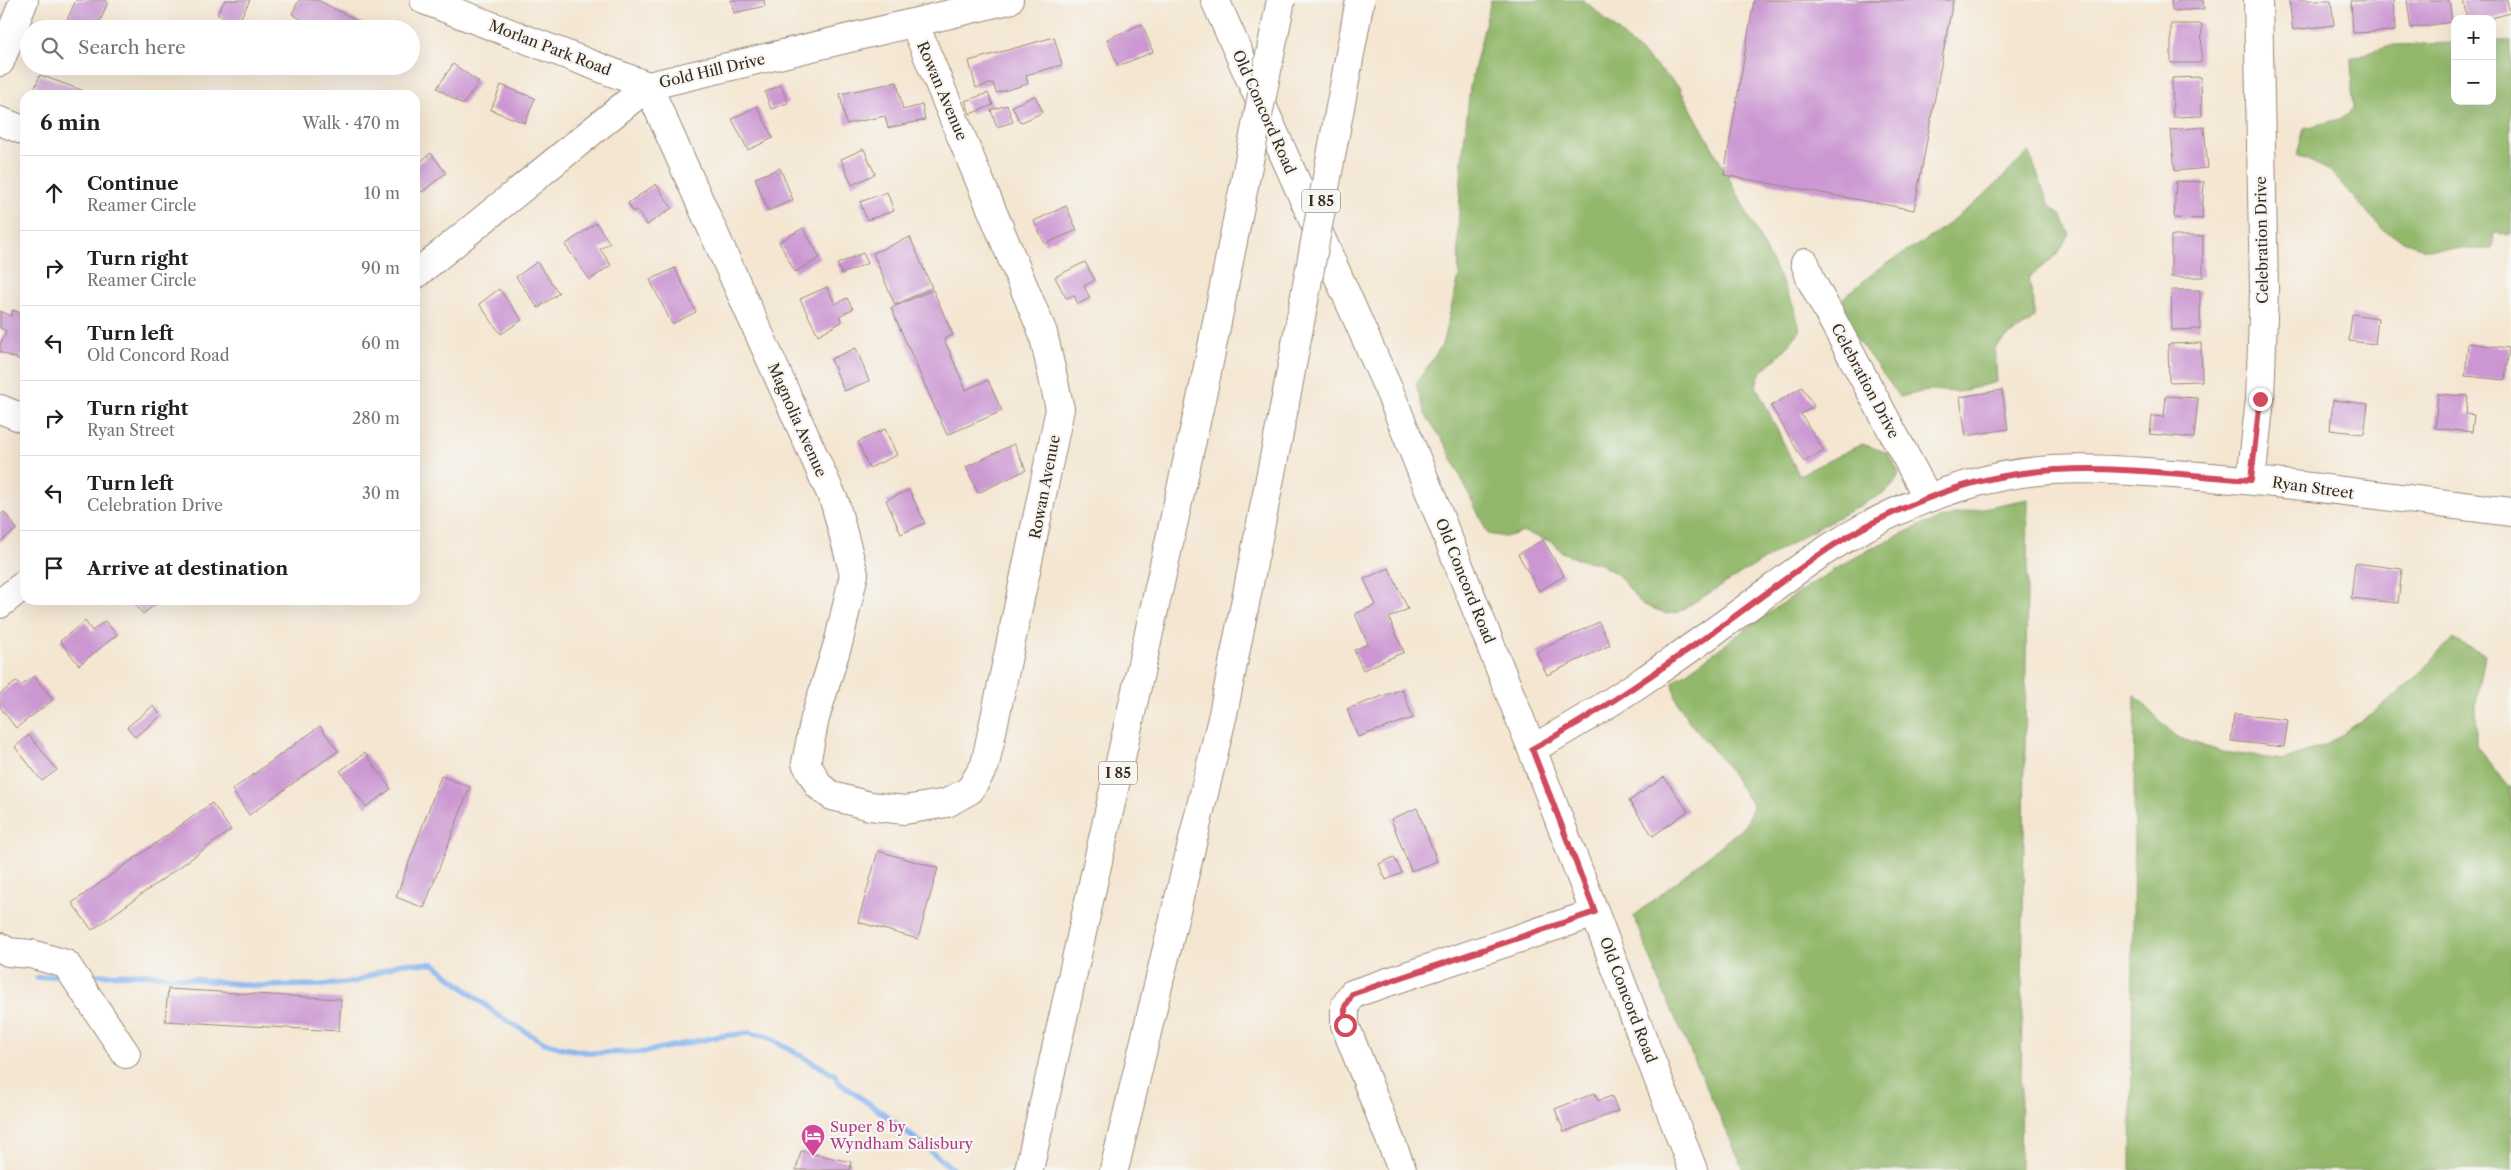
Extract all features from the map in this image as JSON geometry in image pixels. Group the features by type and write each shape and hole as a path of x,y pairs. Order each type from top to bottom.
{"main road":[{"path":"0,62 24,0"},
{"name":"Morlan Park Road","path":"424,0 648,86"},
{"name":"Gold Hill Drive","path":"420,271 648,86 1009,0"},
{"name":"Old Concord Road","path":"1215,0 1391,395 1532,749 1694,1170"},
{"name":"I 85","path":"1029,1170 1206,377 1281,0"},
{"name":"I 85","path":"1114,1170 1223,714 1285,403 1360,0"},
{"name":"Celebration Drive","path":"2251,480 2260,399 2264,290 2258,0"},
{"name":"Rowan Avenue","path":"809,769 819,786 832,796 870,806 905,810 947,803 970,790 986,765 1060,408 1043,333 914,23"},
{"name":"Magnolia Avenue","path":"648,86 835,503 854,574 839,640 815,718 806,763 809,769"},
{"path":"0,121 20,129"},
{"name":"Celebration Drive","path":"1805,263 1829,314 1928,498"},
{"path":"0,409 20,417"},
{"name":"Ryan Street","path":"1532,749 1582,722 1646,680 1835,544 1877,521 1928,498 2002,476 2049,470 2086,468 2251,480 2511,512"},
{"path":"0,604 20,588"},
{"path":"1402,1170 1345,1025 1345,1007 1352,994 1595,912"},
{"path":"0,947 8,952 31,954 66,964 126,1054"}],"green space":[{"path":"1491,0 1584,0 1679,87 1734,187 1795,309 1800,331 1782,353 1760,373 1756,386 1799,475 1862,444 1888,453 1899,473 1894,484 1887,491 1805,535 1678,612 1667,614 1642,604 1617,574 1598,563 1577,559 1562,552 1552,542 1524,532 1505,537 1488,534 1445,444 1425,414 1416,384 1442,345 1459,277 1458,230 1462,161 1470,87"},
{"path":"2496,41 2511,41 2511,234 2494,233 2492,249 2424,249 2385,232 2330,171 2297,155 2304,128 2340,119 2353,109 2351,58 2394,45 2451,43 2451,105 2496,105"},
{"path":"2029,152 2049,205 2061,215 2069,233 2058,254 2028,278 2034,302 2034,318 1995,348 1997,382 1957,392 1931,390 1900,397 1848,327 1843,298 1877,270 1932,236 1979,200"},
{"path":"2028,499 2020,1170 1744,1170 1664,993 1634,916 1746,825 1753,806 1722,760 1685,715 1675,694 1673,682 1787,600 1878,545 1924,524"},
{"path":"2452,639 2485,655 2476,703 2476,745 2507,786 2511,786 2511,1170 2131,1170 2135,695 2176,737 2223,752 2283,760 2325,745 2373,713 2408,685"}],"building":[{"path":"76,0 103,0 108,2 101,20 67,20"},
{"path":"225,0 250,0 240,20 228,20 217,14"},
{"path":"299,0 318,0 356,20 303,20 292,14"},
{"path":"731,0 764,0 765,6 734,13"},
{"path":"1754,0 1953,0 1914,210 1724,175"},
{"path":"2171,0 2203,0 2204,9 2172,11"},
{"path":"2289,0 2331,0 2334,25 2293,30"},
{"path":"2393,0 2395,31 2353,33 2351,1"},
{"path":"2407,0 2449,0 2451,22 2411,28"},
{"path":"2463,0 2507,0 2510,13 2496,17 2496,15 2466,15"},
{"path":"1142,24 1153,52 1118,66 1107,39"},
{"path":"2171,24 2202,24 2201,63 2171,63"},
{"path":"1054,37 1062,65 1026,75 1028,84 996,93 993,83 976,88 969,61"},
{"path":"453,64 479,82 463,105 437,88"},
{"path":"40,75 81,90 34,90"},
{"path":"2201,77 2202,116 2173,117 2172,78"},
{"path":"897,82 903,110 922,105 925,120 888,128 885,116 846,124 840,94"},
{"path":"501,85 535,98 525,123 491,110"},
{"path":"781,85 788,103 771,109 765,92"},
{"path":"988,93 993,105 970,114 965,101"},
{"path":"1035,96 1043,112 1020,123 1012,106"},
{"path":"1007,105 1013,122 997,127 991,110"},
{"path":"757,106 773,138 748,150 732,119"},
{"path":"2204,127 2208,168 2175,171 2171,130"},
{"path":"864,149 875,174 852,185 841,159"},
{"path":"431,153 446,173 422,192 420,189 420,162"},
{"path":"780,168 793,200 768,211 755,178"},
{"path":"2176,181 2204,182 2202,219 2174,218"},
{"path":"656,184 672,208 647,225 636,210 633,212 628,203"},
{"path":"887,192 894,211 867,220 860,202"},
{"path":"1066,206 1077,230 1045,244 1034,221"},
{"path":"596,223 610,243 600,249 611,265 590,280 565,245"},
{"path":"803,228 820,258 795,272 779,242"},
{"path":"2171,236 2203,236 2203,277 2171,277"},
{"path":"910,237 932,288 895,305 873,253"},
{"path":"863,253 868,263 842,274 837,264"},
{"path":"537,262 559,293 538,308 516,277"},
{"path":"1085,262 1095,280 1084,286 1090,298 1078,304 1074,295 1066,298 1055,277"},
{"path":"675,268 696,312 672,324 650,280"},
{"path":"827,287 835,304 847,298 853,309 839,316 842,322 818,335 800,299"},
{"path":"499,289 522,320 501,334 479,304"},
{"path":"933,290 953,335 944,339 966,390 988,380 1002,411 947,435 891,308"},
{"path":"2171,290 2200,290 2200,329 2172,330"},
{"path":"13,310 20,313 20,360 0,352 0,344 6,331 0,328 0,311 11,316"},
{"path":"2352,314 2378,318 2375,344 2349,341"},
{"path":"2201,343 2202,381 2169,382 2168,344"},
{"path":"2468,343 2509,348 2505,380 2465,376"},
{"path":"856,348 869,381 844,391 831,359"},
{"path":"1802,387 1814,406 1801,414 1824,451 1804,462 1771,406"},
{"path":"2002,390 2008,429 1966,436 1960,397"},
{"path":"2438,394 2468,396 2466,414 2474,415 2472,432 2435,428"},
{"path":"2166,396 2198,398 2194,438 2150,434 2152,416 2164,417"},
{"path":"2333,400 2368,404 2364,434 2330,430"},
{"path":"885,429 897,455 869,468 858,442"},
{"path":"1014,444 1026,470 978,493 966,467"},
{"path":"909,490 925,523 901,534 886,500"},
{"path":"4,512 17,529 0,542 0,515"},
{"path":"1543,540 1564,576 1539,591 1518,554"},
{"path":"2355,563 2402,569 2398,603 2351,598"},
{"path":"1389,568 1408,609 1389,618 1404,652 1363,670 1354,650 1368,644 1355,614 1376,605 1364,579"},
{"path":"136,605 155,605 143,614"},
{"path":"85,621 92,631 105,621 117,635 79,665 60,641"},
{"path":"1599,622 1610,645 1547,675 1536,652"},
{"path":"34,676 53,700 16,728 0,707 0,694 17,681 21,686"},
{"path":"1402,689 1413,718 1358,737 1347,709"},
{"path":"153,706 161,716 135,737 127,727"},
{"path":"2234,714 2288,720 2284,747 2231,741"},
{"path":"320,726 338,751 249,815 232,790"},
{"path":"29,735 57,770 42,781 15,747"},
{"path":"365,753 391,789 366,807 340,771"},
{"path":"441,776 470,787 424,908 396,897"},
{"path":"1664,777 1688,811 1653,836 1629,801"},
{"path":"212,803 231,830 92,930 72,903"},
{"path":"1417,808 1437,861 1411,871 1391,819"},
{"path":"878,851 938,868 918,939 858,922"},
{"path":"1394,857 1402,873 1386,880 1379,864"},
{"path":"168,989 341,999 339,1031 165,1021"},
{"path":"1595,1093 1598,1101 1612,1096 1618,1111 1564,1132 1555,1109"},
{"name":"Super 8 by Wyndham Salisbury","path":"801,1151 851,1162 850,1170 796,1170"}],"waterway":[{"path":"92,975 147,974 256,986 322,985 355,982 401,963 434,964 499,1016 543,1042 563,1048 592,1053 645,1052 721,1036 749,1033 768,1037 835,1075 838,1082 884,1114 954,1170"},
{"path":"37,978 59,975"}],"place":[{"name":"Super 8 by Wyndham Salisbury","path":"813,1157"}],"route":[{"path":"1345,1025 1345,1007 1352,994 1595,912 1532,749 1582,722 1646,680 1835,544 1877,521 1928,498 2002,476 2049,470 2086,468 2251,480 2260,399"}]}
